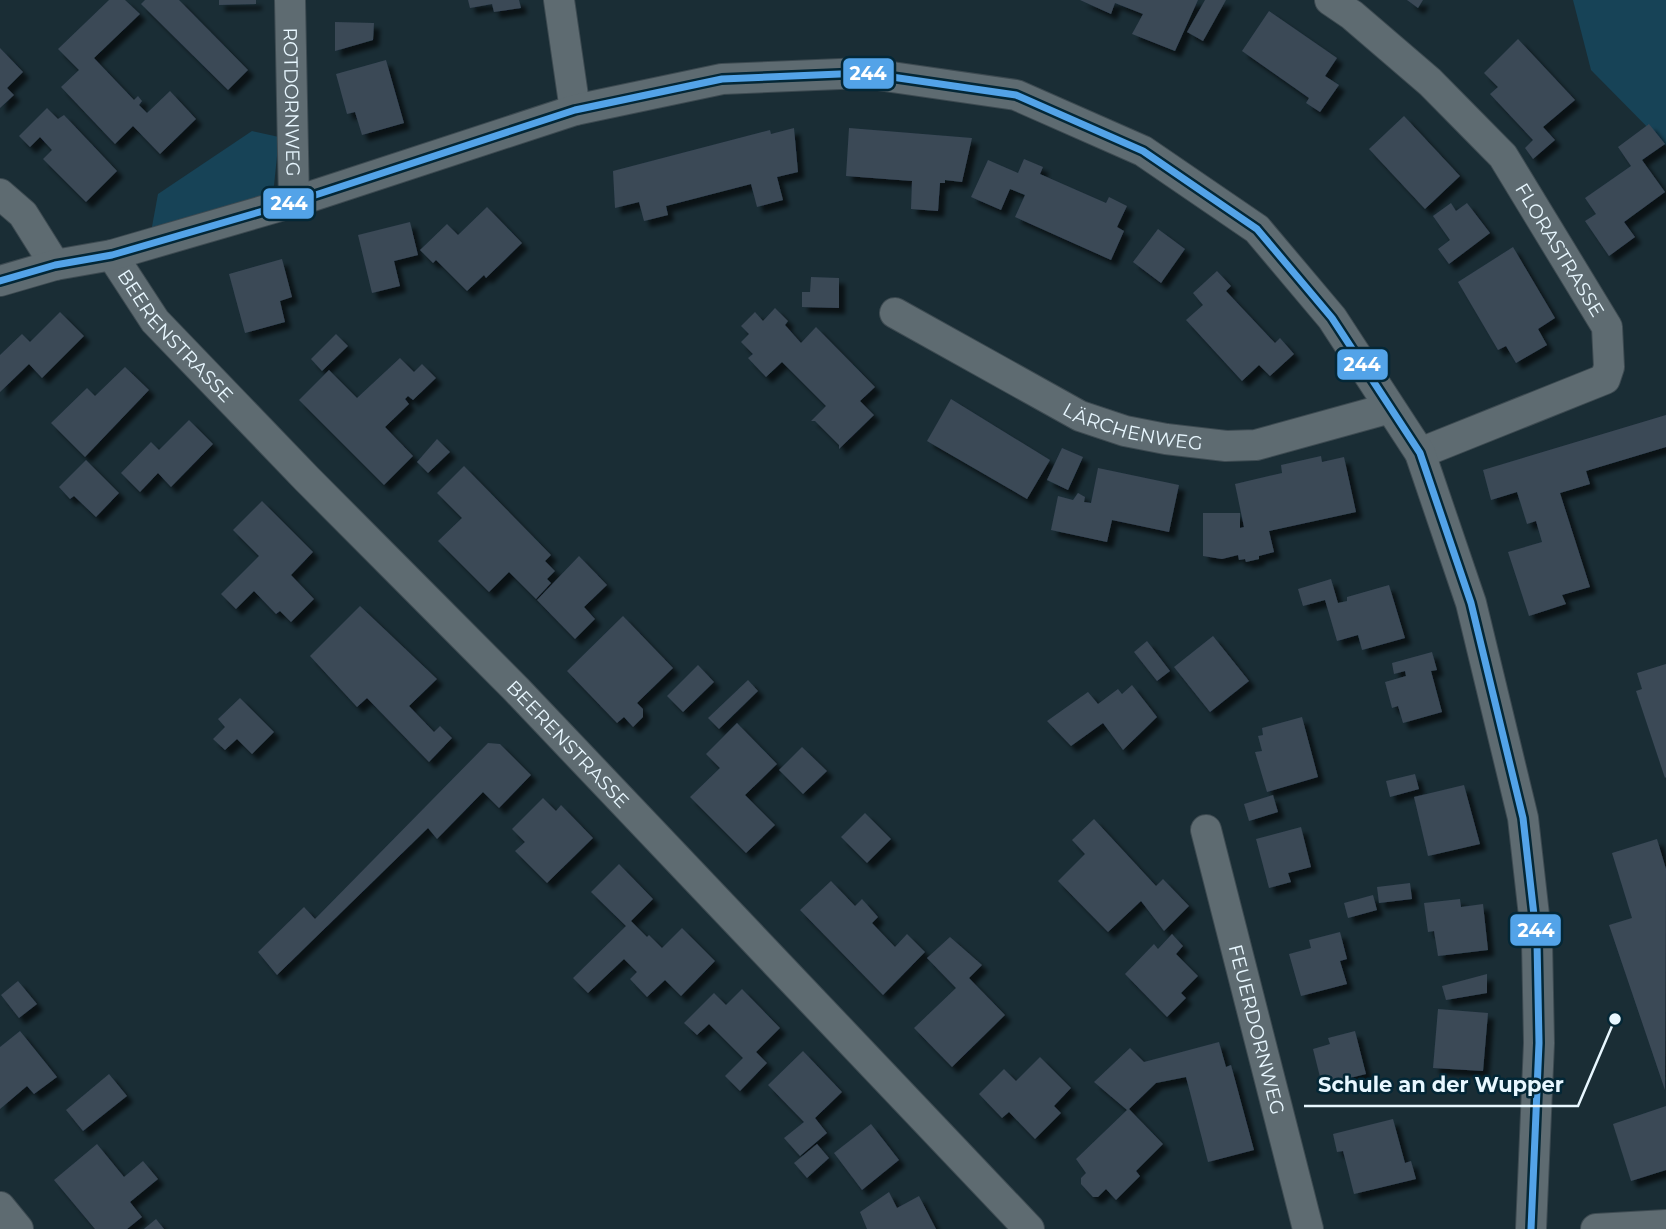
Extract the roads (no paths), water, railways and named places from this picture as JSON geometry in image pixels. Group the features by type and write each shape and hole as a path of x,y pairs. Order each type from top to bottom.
{"street":[{"name":"ROTDORNWEG","path":"290,0 294,202"},
{"path":"559,0 575,110"},
{"name":"FLORASTRASSE","path":"1330,0 1352,15 1430,82 1503,156 1575,270 1607,327 1609,367 1605,379 1420,453"},
{"path":"0,281 55,265 111,255 294,202 575,110 722,79 864,73 1016,95 1143,151 1257,229 1332,318 1420,453 1471,603 1523,818 1537,942 1539,1043 1531,1229"},
{"path":"0,194 23,214 55,265"},
{"name":"BEERENSTRASSE","path":"111,255 155,321 307,479 516,689 1029,1229"},
{"name":"LÄRCHENWEG","path":"895,313 1080,416 1139,433 1226,446 1256,445 1390,408"},
{"name":"FEUERDORNWEG","path":"1206,830 1308,1229"},
{"path":"0,1207 18,1229"},
{"path":"1596,1229 1666,1225"}],"place":[{"name":"Schule an der Wupper","path":"1615,1019"}]}
